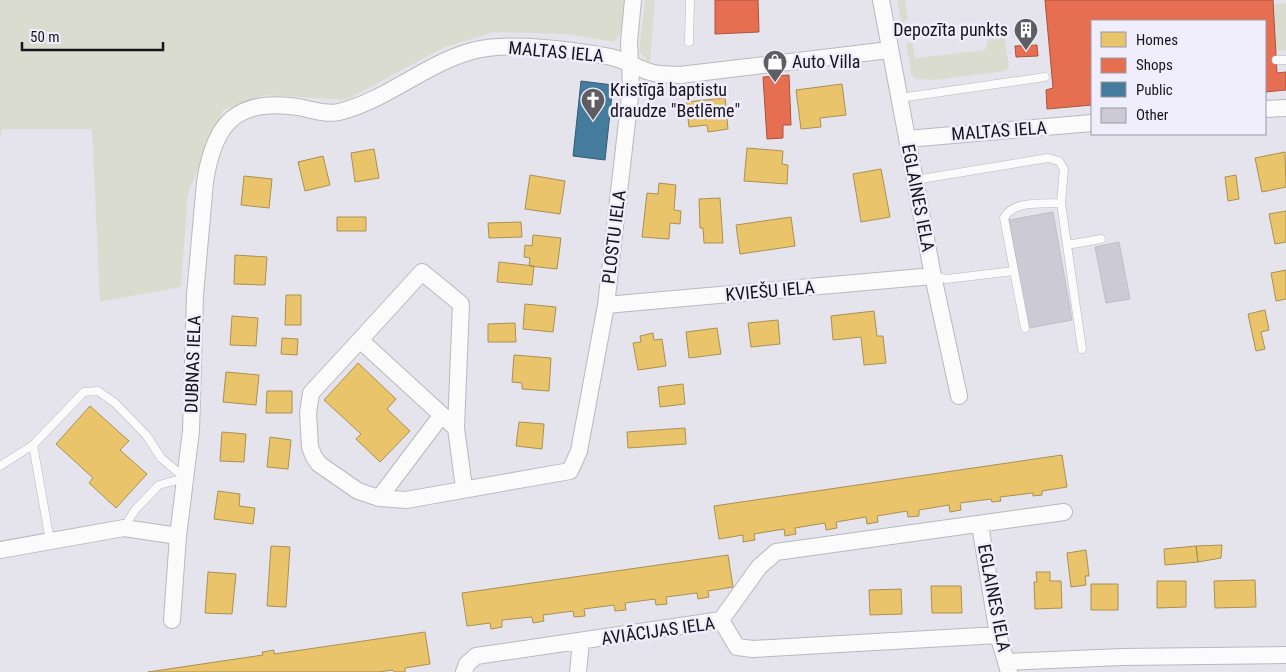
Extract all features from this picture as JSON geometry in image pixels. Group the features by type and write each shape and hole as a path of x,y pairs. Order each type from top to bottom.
{"street":[{"name":"PLOSTU IELA","path":"464,488 570,471 580,443 606,305 631,87 629,42 633,0"},
{"name":"EGLAINES IELA","path":"880,0 933,276 959,396"},
{"name":"MALTAS IELA","path":"234,115 256,106 289,106 336,112 381,97 456,56 487,48 555,50 613,57 654,73 680,75 889,50"},
{"path":"1266,109 1286,108"},
{"name":"DUBNAS IELA","path":"172,620 178,536 191,431 195,295 205,182 208,164 218,135 234,115"},
{"name":"MALTAS IELA","path":"907,139 1091,124"},
{"path":"422,272 461,304 456,428 464,488 406,500 378,498 358,491 319,464 310,447 308,413 311,393 360,340 422,272"},
{"name":"KVIEŠU IELA","path":"606,305 933,276"},
{"path":"360,340 456,428"},
{"path":"378,498 441,416"},
{"path":"721,620 759,568 776,552 1064,512"},
{"name":"EGLAINES IELA","path":"980,525 998,635 1008,667"},
{"path":"0,550 124,528 178,536"},
{"name":"AVIĀCIJAS IELA","path":"464,672 467,664 476,656 721,620 737,647 753,649 998,635"},
{"path":"578,672 581,642"},
{"path":"1008,667 1122,658 1286,656"}],"lane":[{"path":"690,0 690,42"},
{"path":"1276,60 1286,60"},
{"path":"900,98 1045,77"},
{"path":"915,180 1048,158 1059,161 1064,169 1061,203 1082,349"},
{"path":"1025,328 1004,218 1008,211 1016,206 1061,203"},
{"path":"1066,245 1101,239"},
{"path":"933,276 946,279 1014,272"},
{"path":"0,466 33,445 84,392 98,391 128,416 147,436 161,458 185,478"},
{"path":"33,445 50,541"},
{"path":"124,528 135,510 159,485 185,478"}],"shaded area":[{"path":"0,0 627,0 623,31 614,42 567,34 494,32 445,47 346,100 265,95 223,110 188,193 181,287 100,302 92,129 2,129 0,137"},
{"path":"645,0 655,0 650,63 639,51"},
{"path":"897,0 905,0 908,18 902,25"},
{"path":"1286,3 1286,50 1276,51 1273,5"},
{"path":"1004,32 1009,67 1006,71 934,80 915,79 911,73 906,43 912,42 915,58 985,50 988,39"}],"building: Homes":[{"path":"842,84 846,115 820,118 821,127 801,129 796,90"},
{"path":"725,98 728,129 708,132 707,125 689,127 686,102"},
{"path":"747,148 783,151 782,164 788,165 787,184 744,181"},
{"path":"374,149 379,178 355,182 351,153"},
{"path":"1285,152 1286,187 1262,192 1255,158"},
{"path":"323,156 330,185 305,191 298,162"},
{"path":"881,169 890,217 861,222 853,174"},
{"path":"530,175 565,181 560,214 525,209"},
{"path":"1236,175 1239,199 1228,201 1225,177"},
{"path":"244,176 272,179 269,208 241,205"},
{"path":"659,183 676,185 674,210 681,211 680,224 670,223 669,239 642,237 647,193 658,194"},
{"path":"720,198 723,243 704,243 703,228 700,228 699,199"},
{"path":"1286,211 1286,242 1275,244 1269,214"},
{"path":"337,217 366,217 366,231 337,231"},
{"path":"791,217 795,246 740,254 736,225"},
{"path":"521,222 522,237 489,238 488,223"},
{"path":"533,235 561,238 557,269 529,266 530,258 524,257 525,245 532,246"},
{"path":"235,255 267,257 265,285 234,284"},
{"path":"499,262 534,266 532,285 497,282"},
{"path":"1286,270 1286,299 1276,301 1271,273"},
{"path":"286,295 301,295 301,325 285,325"},
{"path":"525,304 556,307 553,332 523,329"},
{"path":"1265,310 1269,330 1261,332 1265,349 1256,351 1248,314"},
{"path":"874,311 877,336 883,336 886,363 864,365 861,337 833,340 831,316"},
{"path":"232,316 258,318 256,346 230,345"},
{"path":"778,320 780,344 751,347 748,323"},
{"path":"515,323 516,342 488,342 488,324"},
{"path":"717,328 721,354 689,358 686,332"},
{"path":"653,333 654,340 662,339 666,366 638,370 633,343 641,342 640,336"},
{"path":"282,338 298,339 297,355 281,354"},
{"path":"514,355 551,358 549,391 522,389 522,383 512,382"},
{"path":"358,363 396,399 387,409 410,431 380,462 356,439 361,434 324,400"},
{"path":"226,372 259,375 256,405 223,402"},
{"path":"683,384 685,404 660,407 658,387"},
{"path":"267,391 292,391 292,413 266,413"},
{"path":"90,406 129,441 120,450 147,474 116,508 89,483 93,478 56,444"},
{"path":"519,422 544,424 542,449 516,446"},
{"path":"685,428 686,444 628,448 627,432"},
{"path":"222,432 246,434 244,462 220,461"},
{"path":"270,437 291,440 288,469 267,467"},
{"path":"1062,455 1067,487 1042,491 1042,495 1033,496 1033,493 1000,497 1001,501 992,502 991,499 960,503 961,510 950,512 949,505 919,510 919,516 908,517 907,511 877,516 878,522 867,524 866,517 836,522 837,528 826,530 825,523 795,528 796,534 785,536 784,529 754,534 755,540 743,542 743,535 719,539 714,506"},
{"path":"218,491 240,494 239,506 255,508 253,524 214,519"},
{"path":"1222,545 1221,558 1198,562 1196,546"},
{"path":"271,546 290,547 286,607 267,606"},
{"path":"1196,546 1198,562 1165,565 1164,549"},
{"path":"1086,550 1089,576 1085,576 1086,585 1071,587 1067,553"},
{"path":"728,555 733,587 708,591 709,597 698,599 697,593 666,597 667,604 656,605 655,599 625,603 626,610 615,611 614,605 584,609 585,616 574,617 573,611 543,615 544,621 533,623 532,617 502,620 502,627 491,629 490,623 467,626 462,593"},
{"path":"208,572 236,574 232,614 205,613"},
{"path":"1036,572 1050,572 1050,581 1061,581 1062,608 1035,609 1034,582 1037,582"},
{"path":"1255,580 1256,607 1215,608 1214,581"},
{"path":"1157,581 1186,581 1186,607 1157,608"},
{"path":"1091,584 1118,584 1118,610 1091,610"},
{"path":"931,586 961,586 962,613 932,613"},
{"path":"901,589 902,614 870,615 869,590"},
{"path":"425,632 430,664 405,668 405,672 394,672 393,670 378,672 148,672 263,655 262,652 274,650 274,654"}],"building: Shops":[{"path":"715,0 758,0 759,32 715,34"},
{"path":"1045,0 1273,0 1277,73 1286,72 1286,90 1266,92 1266,20 1091,20 1091,105 1047,109 1046,90 1053,88"},
{"name":"Depozīta punkts","path":"1037,45 1038,56 1016,57 1015,46"},
{"path":"789,75 791,125 783,125 783,138 767,139 763,77"}],"building: Public":[{"name":"Kristīgā baptistu draudze \"Betlēme\"","path":"581,81 613,85 605,160 573,156"}],"building: Other":[{"path":"1053,212 1072,320 1029,328 1009,220"},
{"path":"1119,242 1130,299 1106,303 1095,247"}],"place":[{"name":"Depozīta punkts","path":"1026,51"},
{"name":"Auto Villa","path":"775,83"},
{"name":"Kristīgā baptistu draudze \"Betlēme\"","path":"593,121"}]}
